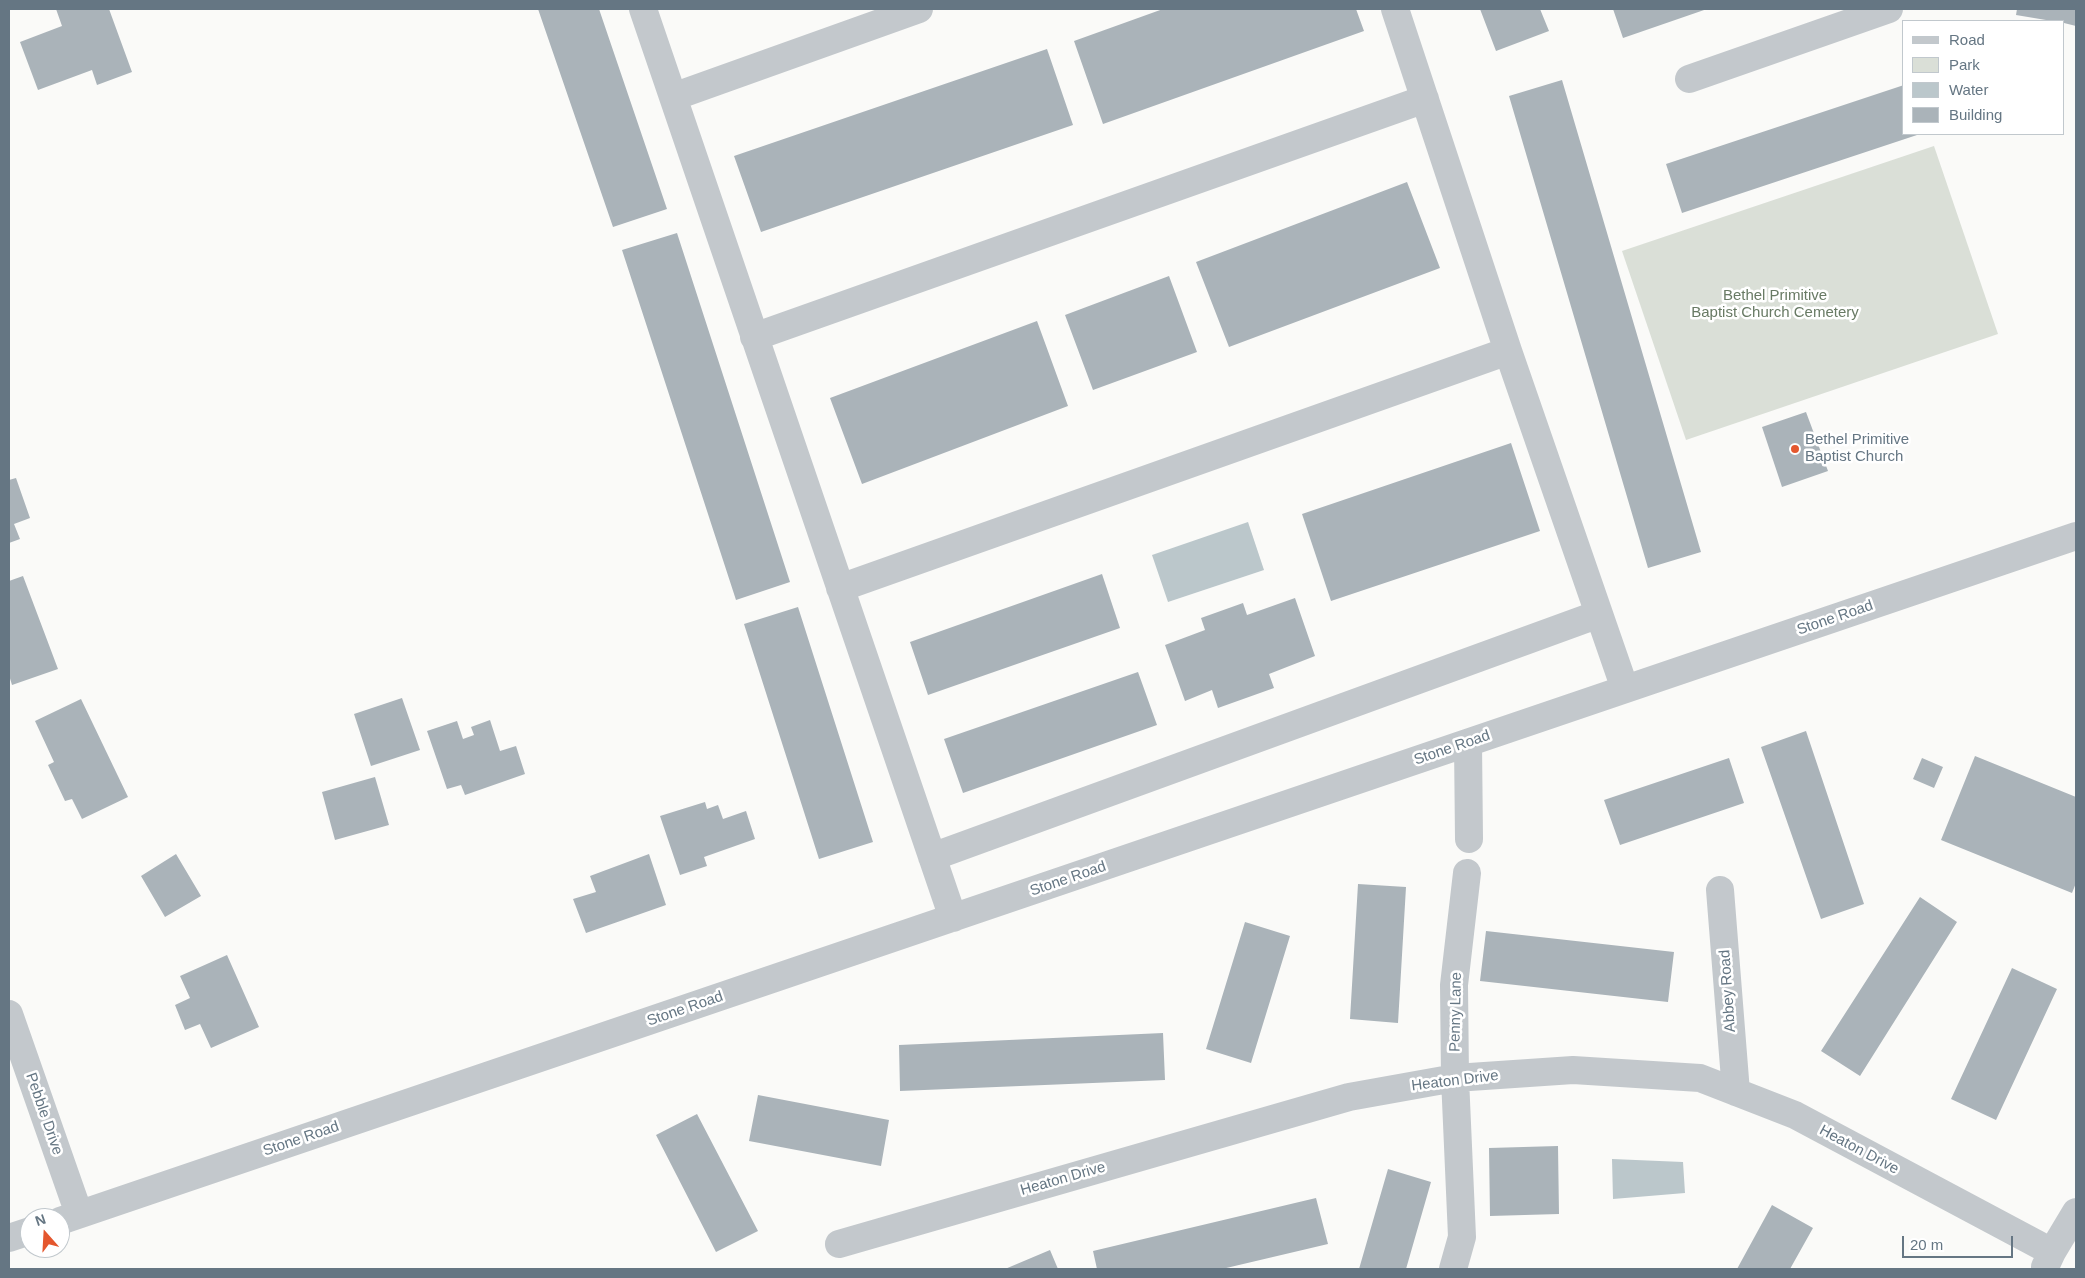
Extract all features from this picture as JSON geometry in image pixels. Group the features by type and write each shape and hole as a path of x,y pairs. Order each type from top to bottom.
{"street":[{"path":"642,9 953,918"},
{"path":"673,97 919,9"},
{"path":"1395,9 1508,351 1625,689"},
{"path":"1689,79 1889,9"},
{"path":"754,337 1425,99"},
{"path":"840,588 1508,351"},
{"name":"Stone Road","path":"70,1217 2076,536"},
{"path":"932,857 1599,614"},
{"path":"1468,743 1469,839"},
{"name":"Penny Lane","path":"1452,1269 1462,1236 1455,1078 1454,985 1467,873"},
{"name":"Abbey Road","path":"1720,890 1736,1092"},
{"name":"Pebble Drive","path":"9,1014 67,1208"},
{"name":"Heaton Drive","path":"839,1244 1349,1097 1455,1078 1573,1070 1700,1078 1795,1115 2048,1261"},
{"path":"2048,1261 2076,1212"}],"green space":[{"name":"Bethel Primitive Baptist Church Cemetery","path":"1934,146 1998,334 1686,440 1622,251"}],"water":[{"path":"1248,522 1264,570 1168,602 1152,555"},
{"path":"1612,1159 1683,1162 1685,1193 1613,1199"}],"building":[{"path":"56,9 109,9 132,72 97,85 92,70 38,90 20,42 62,26"},
{"path":"538,9 599,9 667,209 613,227"},
{"path":"1163,9 1356,9 1364,31 1103,124 1074,41"},
{"path":"1480,9 1540,9 1549,31 1496,51"},
{"path":"1613,9 1707,9 1623,38"},
{"path":"2017,9 2076,9 2076,26 2065,23 2065,20 2046,20 2016,15"},
{"path":"1047,49 1073,125 761,232 734,156"},
{"path":"1562,80 1701,552 1648,568 1509,96"},
{"path":"1902,86 1902,135 1917,135 1682,213 1666,164"},
{"path":"1407,182 1440,268 1229,347 1196,262"},
{"path":"677,233 790,582 736,600 622,250"},
{"path":"1169,276 1197,352 1093,390 1065,315"},
{"path":"1037,321 1068,406 862,484 830,398"},
{"name":"Bethel Primitive Baptist Church","path":"1806,412 1828,471 1782,487 1762,427"},
{"path":"1511,443 1540,531 1331,601 1302,514"},
{"path":"16,478 30,518 14,524 20,539 9,543 9,480"},
{"path":"1102,574 1120,628 928,695 910,642"},
{"path":"23,576 58,669 12,685 9,675 9,581"},
{"path":"1295,598 1315,656 1269,674 1274,688 1218,708 1212,690 1185,701 1165,645 1205,630 1201,618 1243,603 1247,615"},
{"path":"798,607 873,842 819,859 744,624"},
{"path":"1138,672 1157,725 963,793 944,739"},
{"path":"402,698 420,750 371,766 354,714"},
{"path":"81,699 128,797 82,819 72,799 65,801 48,765 54,762 35,721"},
{"path":"490,720 500,751 516,746 525,774 465,795 461,785 447,789 427,731 457,721 463,739 474,735 471,727"},
{"path":"1806,731 1864,904 1821,919 1761,747"},
{"path":"1975,756 2076,797 2076,883 2072,893 1941,840"},
{"path":"1729,758 1744,803 1620,845 1604,800"},
{"path":"1922,758 1943,767 1934,788 1913,779"},
{"path":"375,777 389,825 335,840 322,792"},
{"path":"705,802 707,809 718,805 723,819 746,811 755,839 704,857 707,866 680,875 660,816"},
{"path":"176,854 201,896 165,917 141,876"},
{"path":"649,854 666,905 586,933 573,899 596,892 590,876"},
{"path":"1358,884 1406,887 1398,1023 1350,1019"},
{"path":"1920,897 1957,922 1860,1076 1821,1051"},
{"path":"1245,922 1290,936 1251,1063 1206,1049"},
{"path":"1486,931 1674,952 1668,1002 1480,981"},
{"path":"227,955 259,1027 211,1048 200,1024 185,1030 175,1005 190,998 180,976"},
{"path":"2012,968 2057,989 1996,1120 1951,1099"},
{"path":"1163,1033 1165,1080 900,1091 899,1045"},
{"path":"758,1095 889,1120 881,1166 749,1141"},
{"path":"697,1114 758,1231 716,1252 656,1135"},
{"path":"1558,1146 1559,1214 1490,1216 1489,1148"},
{"path":"1388,1169 1431,1182 1406,1269 1359,1269"},
{"path":"1316,1198 1328,1244 1222,1269 1097,1269 1093,1251"},
{"path":"1772,1205 1813,1228 1790,1269 1737,1269"},
{"path":"1050,1250 1058,1269 1005,1269"}],"place":[{"name":"Bethel Primitive Baptist Church","path":"1795,449"}]}
